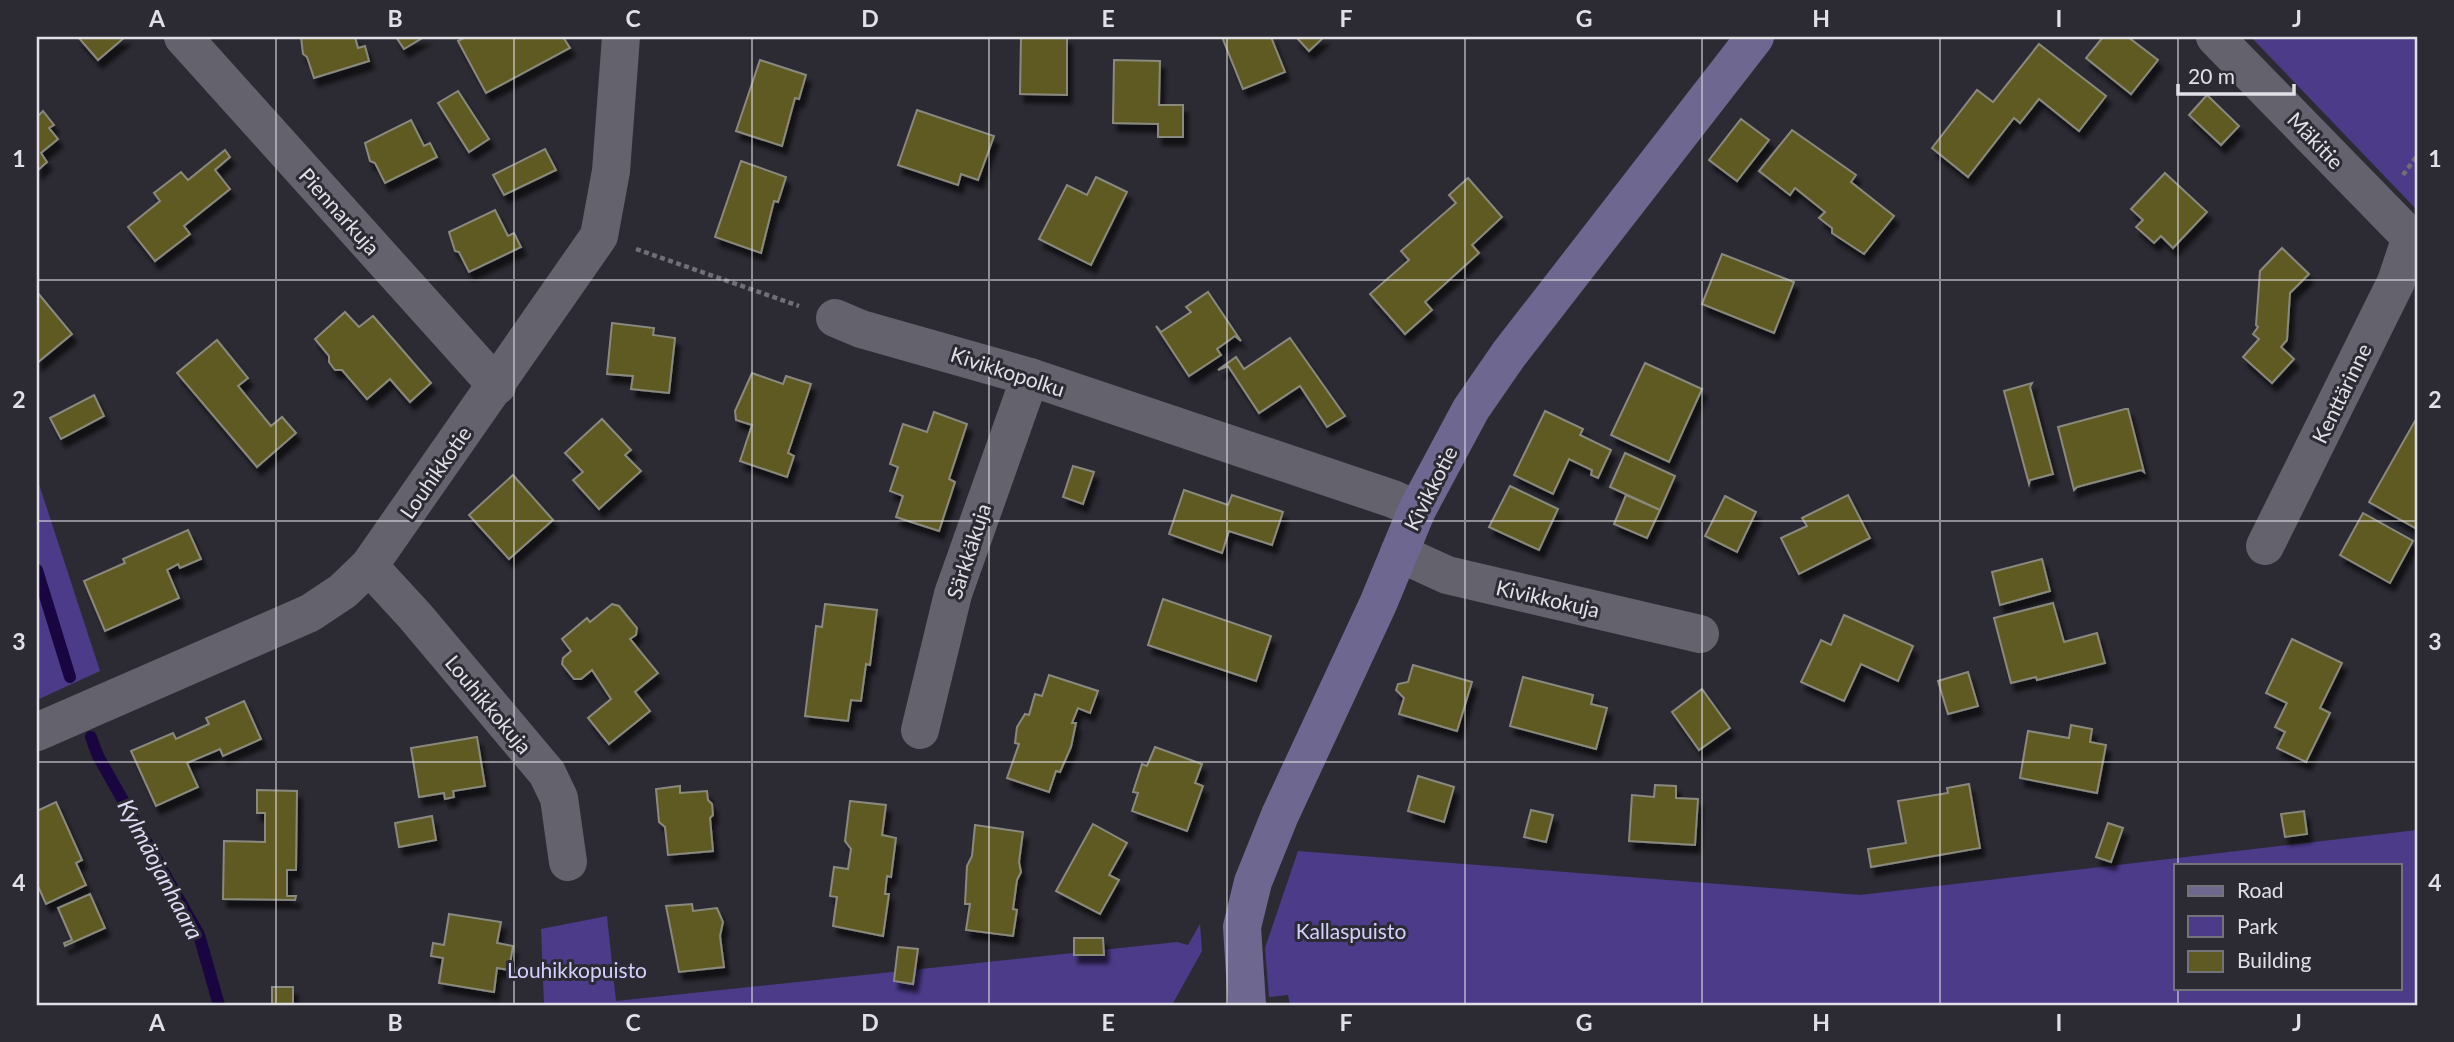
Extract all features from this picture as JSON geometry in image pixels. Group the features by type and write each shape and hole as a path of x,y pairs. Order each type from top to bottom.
{"street":[{"name":"Piennarkuja","path":"183,37 497,386"},
{"name":"Louhikkotie","path":"37,732 310,613 343,591 369,566 599,236 611,171 621,37"},
{"name":"Kivikkotie","path":"1247,1005 1242,927 1253,882 1280,815 1417,510 1471,409 1509,354 1755,37"},
{"name":"Mäkitie","path":"2215,37 2414,240"},
{"name":"Kenttärinne","path":"2265,546 2396,282 2414,240"},
{"name":"Kivikkopolku","path":"835,318 861,329 1030,376 1417,510"},
{"name":"Särkkäkuja","path":"920,730 953,594 1030,376"},
{"name":"Kivikkokuja","path":"1399,553 1447,575 1700,634"},
{"name":"Louhikkokuja","path":"369,566 415,616 547,773 559,798 568,862"}],"path":[{"path":"599,236 835,318"}],"green space":[{"path":"2251,37 2417,37 2417,210"},
{"path":"37,478 100,671 37,700"},
{"name":"Kallaspuisto","path":"2417,830 2417,1005 1290,1005 1288,995 1269,997 1265,948 1298,851 1860,895"},
{"name":"Louhikkopuisto","path":"607,916 616,1001 1177,942 1188,945 1200,924 1202,951 1172,1005 544,1005 541,929"}],"building":[{"path":"78,37 125,37 98,60"},
{"path":"301,37 355,37 358,48 365,46 369,61 314,78 307,57 303,54"},
{"path":"396,37 424,37 404,49"},
{"path":"466,37 563,37 570,48 486,93 458,41"},
{"path":"1021,37 1067,37 1067,95 1020,94"},
{"path":"1222,37 1271,37 1285,72 1243,89"},
{"path":"1296,37 1324,37 1309,51"},
{"path":"2103,37 2128,37 2158,60 2131,94 2086,58"},
{"path":"2039,44 2106,96 2079,131 2039,99 2020,123 2014,118 1968,177 1932,148 1977,90 1993,102"},
{"path":"760,60 806,75 799,99 795,98 782,146 736,131"},
{"path":"1114,60 1160,61 1159,105 1183,105 1183,137 1158,137 1158,124 1113,123"},
{"path":"458,91 489,139 469,152 438,103"},
{"path":"2207,95 2239,126 2221,145 2189,115"},
{"path":"917,110 994,136 978,180 961,174 958,185 898,165"},
{"path":"43,111 54,125 49,128 58,139 41,153 47,162 37,171 37,112 39,115"},
{"path":"1741,119 1769,140 1737,181 1709,160"},
{"path":"411,120 424,146 430,143 437,157 385,183 375,163 370,161 365,143"},
{"path":"1792,130 1856,175 1851,182 1894,216 1864,254 1832,233 1832,228 1819,218 1825,212 1795,188 1790,195 1759,171"},
{"path":"545,149 556,170 504,195 493,175"},
{"path":"225,150 230,157 215,170 230,189 184,226 190,234 155,261 128,227 160,201 154,193 181,172 188,180"},
{"path":"741,161 786,177 778,202 774,201 761,253 715,237"},
{"path":"2165,173 2207,212 2173,248 2161,236 2154,243 2136,227 2143,220 2131,209"},
{"path":"1096,177 1127,192 1091,265 1039,239 1067,185 1087,195"},
{"path":"1468,178 1502,217 1472,245 1479,253 1425,302 1432,310 1405,334 1370,294 1409,260 1401,251 1456,203 1449,195"},
{"path":"495,210 508,236 514,233 521,247 469,272 459,252 455,251 449,232"},
{"path":"2282,248 2309,274 2290,293 2287,340 2281,347 2294,359 2272,383 2243,357 2259,339 2253,334 2258,327 2260,271"},
{"path":"1722,254 1794,282 1774,333 1702,304"},
{"path":"37,292 72,334 37,363"},
{"path":"1208,292 1241,341 1235,336 1217,349 1221,355 1189,376 1156,326 1161,332 1191,312 1186,307"},
{"path":"345,312 359,327 373,316 431,383 410,402 390,379 367,399 342,370 335,370 329,362 329,356 315,339"},
{"path":"612,323 654,328 653,335 675,338 669,393 631,389 633,376 607,374"},
{"path":"1290,338 1345,416 1327,427 1300,386 1259,413 1228,366 1218,370 1236,357 1244,369"},
{"path":"217,340 248,378 238,386 271,426 282,417 296,433 257,467 177,373"},
{"path":"1645,363 1702,389 1669,462 1611,435"},
{"path":"752,373 783,384 786,376 811,384 788,453 794,456 787,477 740,461 752,425 736,420 735,411"},
{"path":"2032,383 2030,387 2053,474 2030,480 2029,484 2004,391"},
{"path":"94,395 104,416 61,439 50,418"},
{"path":"2128,409 2144,472 2141,470 2074,490 2058,427"},
{"path":"1545,411 1583,429 1580,435 1611,450 1598,478 1591,475 1592,470 1569,459 1553,494 1514,475"},
{"path":"934,412 967,424 949,479 955,482 939,531 896,517 903,496 890,491 898,467 890,464 903,424 927,432"},
{"path":"602,419 631,450 625,455 641,471 599,509 573,480 583,472 565,453"},
{"path":"2415,421 2417,422 2417,529 2369,502"},
{"path":"1625,453 1675,476 1660,510 1610,487"},
{"path":"1073,466 1094,472 1083,504 1063,497"},
{"path":"513,475 553,520 509,559 469,515"},
{"path":"1510,486 1558,509 1539,550 1489,527"},
{"path":"1184,490 1228,505 1232,495 1283,512 1272,545 1229,531 1222,553 1169,534"},
{"path":"1626,495 1660,510 1647,538 1614,524"},
{"path":"1848,495 1870,538 1799,574 1781,538 1807,526 1802,518"},
{"path":"1725,496 1756,512 1737,552 1705,536"},
{"path":"2363,513 2413,541 2390,583 2340,555"},
{"path":"188,530 201,559 180,568 178,564 167,570 179,598 105,631 84,581 125,563 123,559"},
{"path":"2042,559 2050,591 2000,605 1992,572"},
{"path":"1163,599 1271,636 1256,681 1148,645"},
{"path":"2053,603 2064,642 2097,633 2105,663 2037,680 2036,677 2011,683 1994,618"},
{"path":"612,604 619,606 637,628 636,635 630,639 658,673 635,692 650,711 609,744 588,718 611,699 592,670 581,679 574,679 562,664 563,658 571,651 562,639 587,618 590,622"},
{"path":"825,604 877,610 870,665 866,664 861,701 851,700 848,721 805,716 816,626 822,627"},
{"path":"1844,615 1913,646 1898,681 1861,664 1844,701 1801,682 1821,640 1831,645"},
{"path":"2292,639 2342,663 2320,708 2330,713 2306,762 2277,748 2285,732 2275,727 2287,703 2266,693"},
{"path":"1413,665 1472,682 1457,731 1399,714 1404,698 1396,690 1398,684 1408,682"},
{"path":"1968,672 1978,706 1948,714 1938,681"},
{"path":"1049,675 1098,691 1090,713 1078,708 1072,723 1076,723 1071,747 1060,772 1056,771 1049,792 1007,778 1019,744 1015,743 1017,727 1025,714 1029,715 1035,694 1042,696"},
{"path":"1523,677 1593,695 1591,704 1607,708 1596,749 1510,726"},
{"path":"1702,689 1730,728 1699,750 1672,712"},
{"path":"244,701 261,739 223,756 220,749 187,763 198,787 156,806 131,751 173,733 176,739 209,724 206,718"},
{"path":"2071,725 2092,729 2090,742 2106,745 2097,793 2020,778 2028,731 2069,738"},
{"path":"477,737 485,786 453,791 454,797 445,799 444,793 419,797 411,748"},
{"path":"1155,747 1202,764 1195,783 1203,786 1187,831 1132,811 1138,793 1133,792 1142,764 1147,766"},
{"path":"1418,776 1454,787 1444,822 1408,811"},
{"path":"1969,784 1980,848 1871,867 1868,849 1906,843 1898,801 1948,793 1947,788"},
{"path":"1655,785 1676,786 1676,798 1698,799 1695,845 1629,841 1632,795 1654,797"},
{"path":"680,786 680,793 707,791 708,800 712,804 713,815 710,818 713,851 668,855 665,827 659,822 656,789"},
{"path":"257,790 297,791 296,870 287,870 287,896 296,896 295,900 223,899 224,841 265,842 265,813 257,813"},
{"path":"850,801 886,805 882,835 896,838 891,877 887,876 885,894 889,894 883,936 833,926 837,897 830,896 834,867 848,869 851,849 845,841"},
{"path":"56,802 82,860 76,863 86,885 46,904 37,884 37,811"},
{"path":"1531,810 1553,815 1546,842 1524,837"},
{"path":"2304,811 2307,834 2285,837 2281,814"},
{"path":"432,816 436,840 399,847 395,823"},
{"path":"2108,823 2123,828 2111,862 2096,857"},
{"path":"1093,824 1127,843 1109,875 1119,880 1100,914 1056,891"},
{"path":"975,825 1023,832 1019,862 1021,872 1017,880 1013,909 1017,910 1013,936 966,930 970,904 965,904 967,866 972,856"},
{"path":"90,894 105,928 65,946 64,943 72,940 58,908"},
{"path":"692,904 693,911 717,908 723,922 720,936 724,967 679,972 666,906"},
{"path":"449,914 501,922 497,943 513,946 509,970 497,968 494,992 439,983 443,958 431,956 433,943 444,945"},
{"path":"1074,938 1103,938 1104,955 1074,955"},
{"path":"898,947 918,949 913,984 894,981"},
{"path":"272,987 293,987 293,1005 272,1005"}],"waterway":[{"name":"Kylmäojanhaara","path":"37,570 70,677"},
{"name":"Kylmäojanhaara","path":"91,737 98,756 199,935 219,1005"}]}
